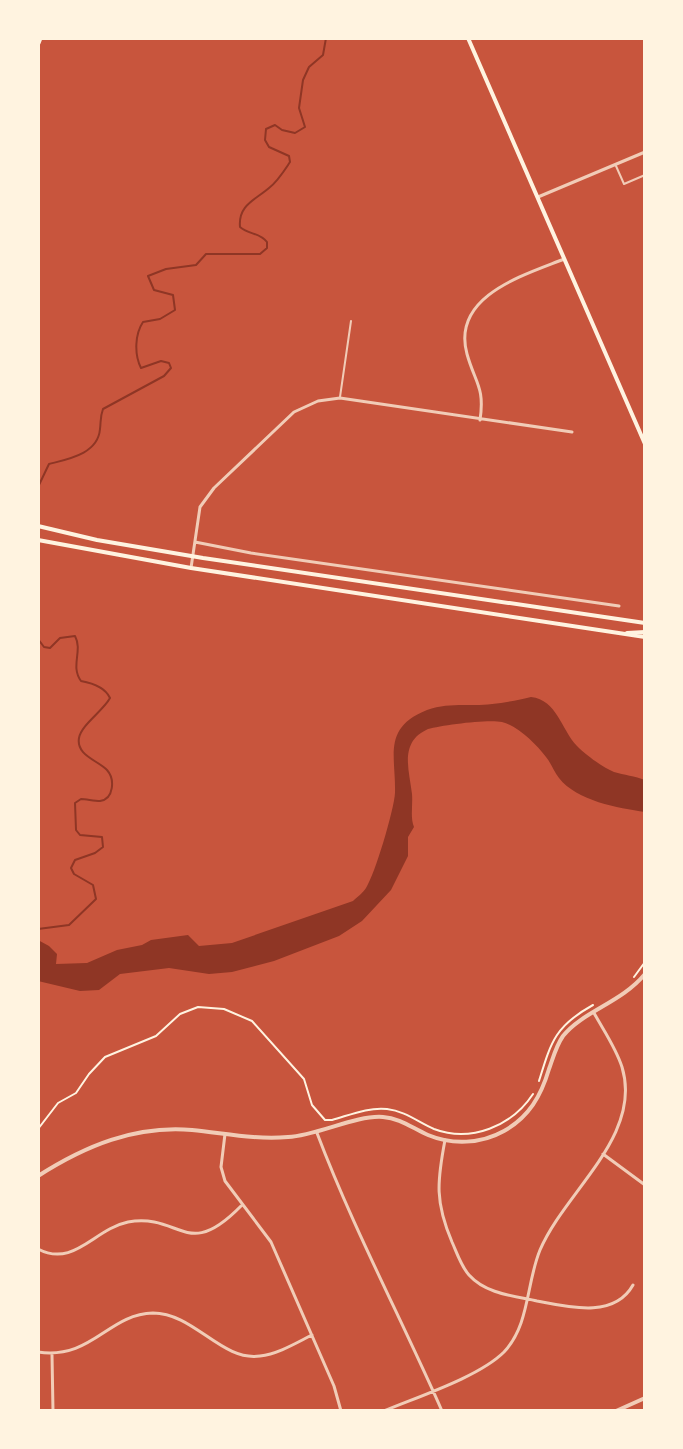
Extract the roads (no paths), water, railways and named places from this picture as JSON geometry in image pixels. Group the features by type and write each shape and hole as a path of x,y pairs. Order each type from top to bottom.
{"main road":[{"path":"468,38 645,444"},
{"path":"38,526 193,557 645,623"},
{"path":"40,540 191,568 645,635"}],"street":[{"path":"537,198 645,152"},
{"path":"480,420 482,392 465,341 470,317 491,293 564,259"},
{"path":"191,568 200,507 214,488 294,412 318,401 340,398 572,432"},
{"path":"195,542 251,553 619,606"},
{"path":"38,1176 78,1152 120,1136 174,1129 274,1138 317,1133 364,1118 380,1117 394,1118 445,1140 486,1138 517,1123 541,1093 555,1050 565,1033 627,993 645,974"},
{"path":"384,1411 483,1368 503,1352 517,1334 536,1262 550,1229 621,1123 626,1091 620,1061 594,1013"},
{"path":"317,1133 387,1296 442,1411"},
{"path":"225,1134 221,1157 227,1186 271,1242 334,1386 341,1411"},
{"path":"445,1140 438,1176 438,1198 442,1219 470,1276 486,1288 574,1308 597,1308 621,1300 633,1285"},
{"path":"602,1154 645,1185"},
{"path":"38,1249 53,1255 70,1253 107,1230 136,1221 185,1233 204,1233 220,1227 243,1205"},
{"path":"38,1352 81,1348 129,1318 147,1314 164,1314 182,1319 245,1356 264,1355 312,1335"},
{"path":"52,1353 53,1411"},
{"path":"616,1411 645,1398"}],"lane":[{"path":"615,165 624,184 645,175"},
{"path":"340,398 351,321"},
{"path":"638,429 645,425"}],"waterway":[{"path":"38,487 49,464 81,454 94,444 103,409 164,376 171,368 169,363 161,361 141,368 137,357 137,338 143,322 160,319 175,310 173,295 154,290 148,276 166,269 196,265 206,254 260,254 267,248 264,239 240,227 240,220 248,204 275,182 290,162 289,156 269,147 265,140 266,129 275,125 295,133 305,127 299,108 303,80 309,67 323,55 326,38"},
{"path":"38,639 44,647 50,648 60,638 75,636 77,670 81,681 94,684 108,694 110,698 81,733 79,744 84,753 107,770 112,783 105,799 81,799 75,803 76,830 80,835 102,837 103,847 75,860 71,868 74,874 93,885 96,899 69,925 38,929"}]}
